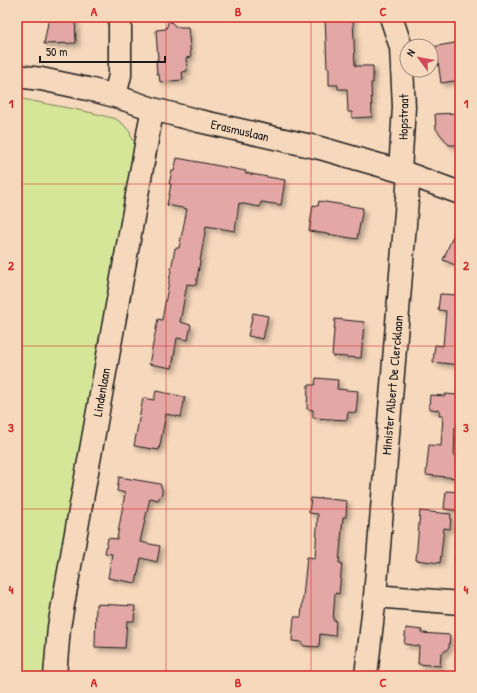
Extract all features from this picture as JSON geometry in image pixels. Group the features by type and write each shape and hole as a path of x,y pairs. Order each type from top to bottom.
{"street":[{"path":"115,96 120,75 120,17"},
{"name":"Hopstraat","path":"391,17 401,46 404,107 404,173"},
{"name":"Erasmuslaan","path":"17,76 41,79 88,89 115,96 153,109 199,121 320,148 404,173 460,193"},
{"name":"Lindenlaan","path":"55,676 61,620 153,109"},
{"name":"Minister Albert De Clercklaan","path":"366,676 374,596 404,173"},
{"path":"374,596 460,603"}],"green space":[{"path":"17,98 116,119 130,132 132,140 136,140 106,312 59,563 48,640 45,676 17,676"}],"building":[{"path":"49,17 75,17 76,43 44,44"},
{"path":"325,17 353,17 355,66 373,66 373,83 371,83 372,117 352,118 352,112 348,112 347,89 338,89 338,85 329,85"},
{"path":"169,20 176,27 188,27 191,57 186,58 187,71 182,72 183,80 160,82 159,74 157,74 156,60 158,60 156,30 166,29"},
{"path":"460,42 460,80 441,83 439,68 439,46"},
{"path":"460,113 460,145 449,145 436,129 435,114"},
{"path":"177,158 285,180 281,205 261,202 260,207 239,203 235,231 206,226 196,285 187,284 180,322 191,325 188,340 177,338 172,368 149,364 158,319 162,320 175,248 179,248 187,209 167,205 171,184 169,184"},
{"path":"319,201 363,208 357,239 309,231 313,205 318,206"},
{"path":"460,219 460,267 443,260"},
{"path":"440,294 460,295 460,365 433,362 435,345 443,346 446,311 438,310"},
{"path":"253,313 268,316 263,339 248,336"},
{"path":"335,319 364,322 361,358 332,356"},
{"path":"316,378 338,380 337,389 358,391 356,413 348,412 347,420 313,418 313,410 307,409 308,385 315,385"},
{"path":"156,391 185,397 181,417 166,414 159,450 134,446 143,398 154,400"},
{"path":"445,394 457,395 456,397 460,397 460,428 455,427 454,456 457,456 457,478 426,475 429,445 441,446 443,416 439,416 440,410 429,409 430,395 445,396"},
{"path":"119,477 160,484 162,489 162,493 158,500 150,498 140,542 160,546 157,562 141,558 136,583 108,578 112,554 105,553 108,538 117,539 125,493 117,491"},
{"path":"446,491 460,492 460,511 444,509"},
{"path":"311,498 347,501 346,517 343,517 339,563 342,563 339,594 335,593 333,620 336,620 335,636 320,634 319,647 304,646 301,642 292,641 294,617 301,617 307,557 315,558 318,514 309,513"},
{"path":"420,511 451,514 450,529 444,528 440,563 416,560"},
{"path":"96,604 135,606 134,621 127,621 125,648 95,647"},
{"path":"406,628 422,630 421,633 450,635 449,648 441,654 440,666 418,664 419,646 404,644"}]}
